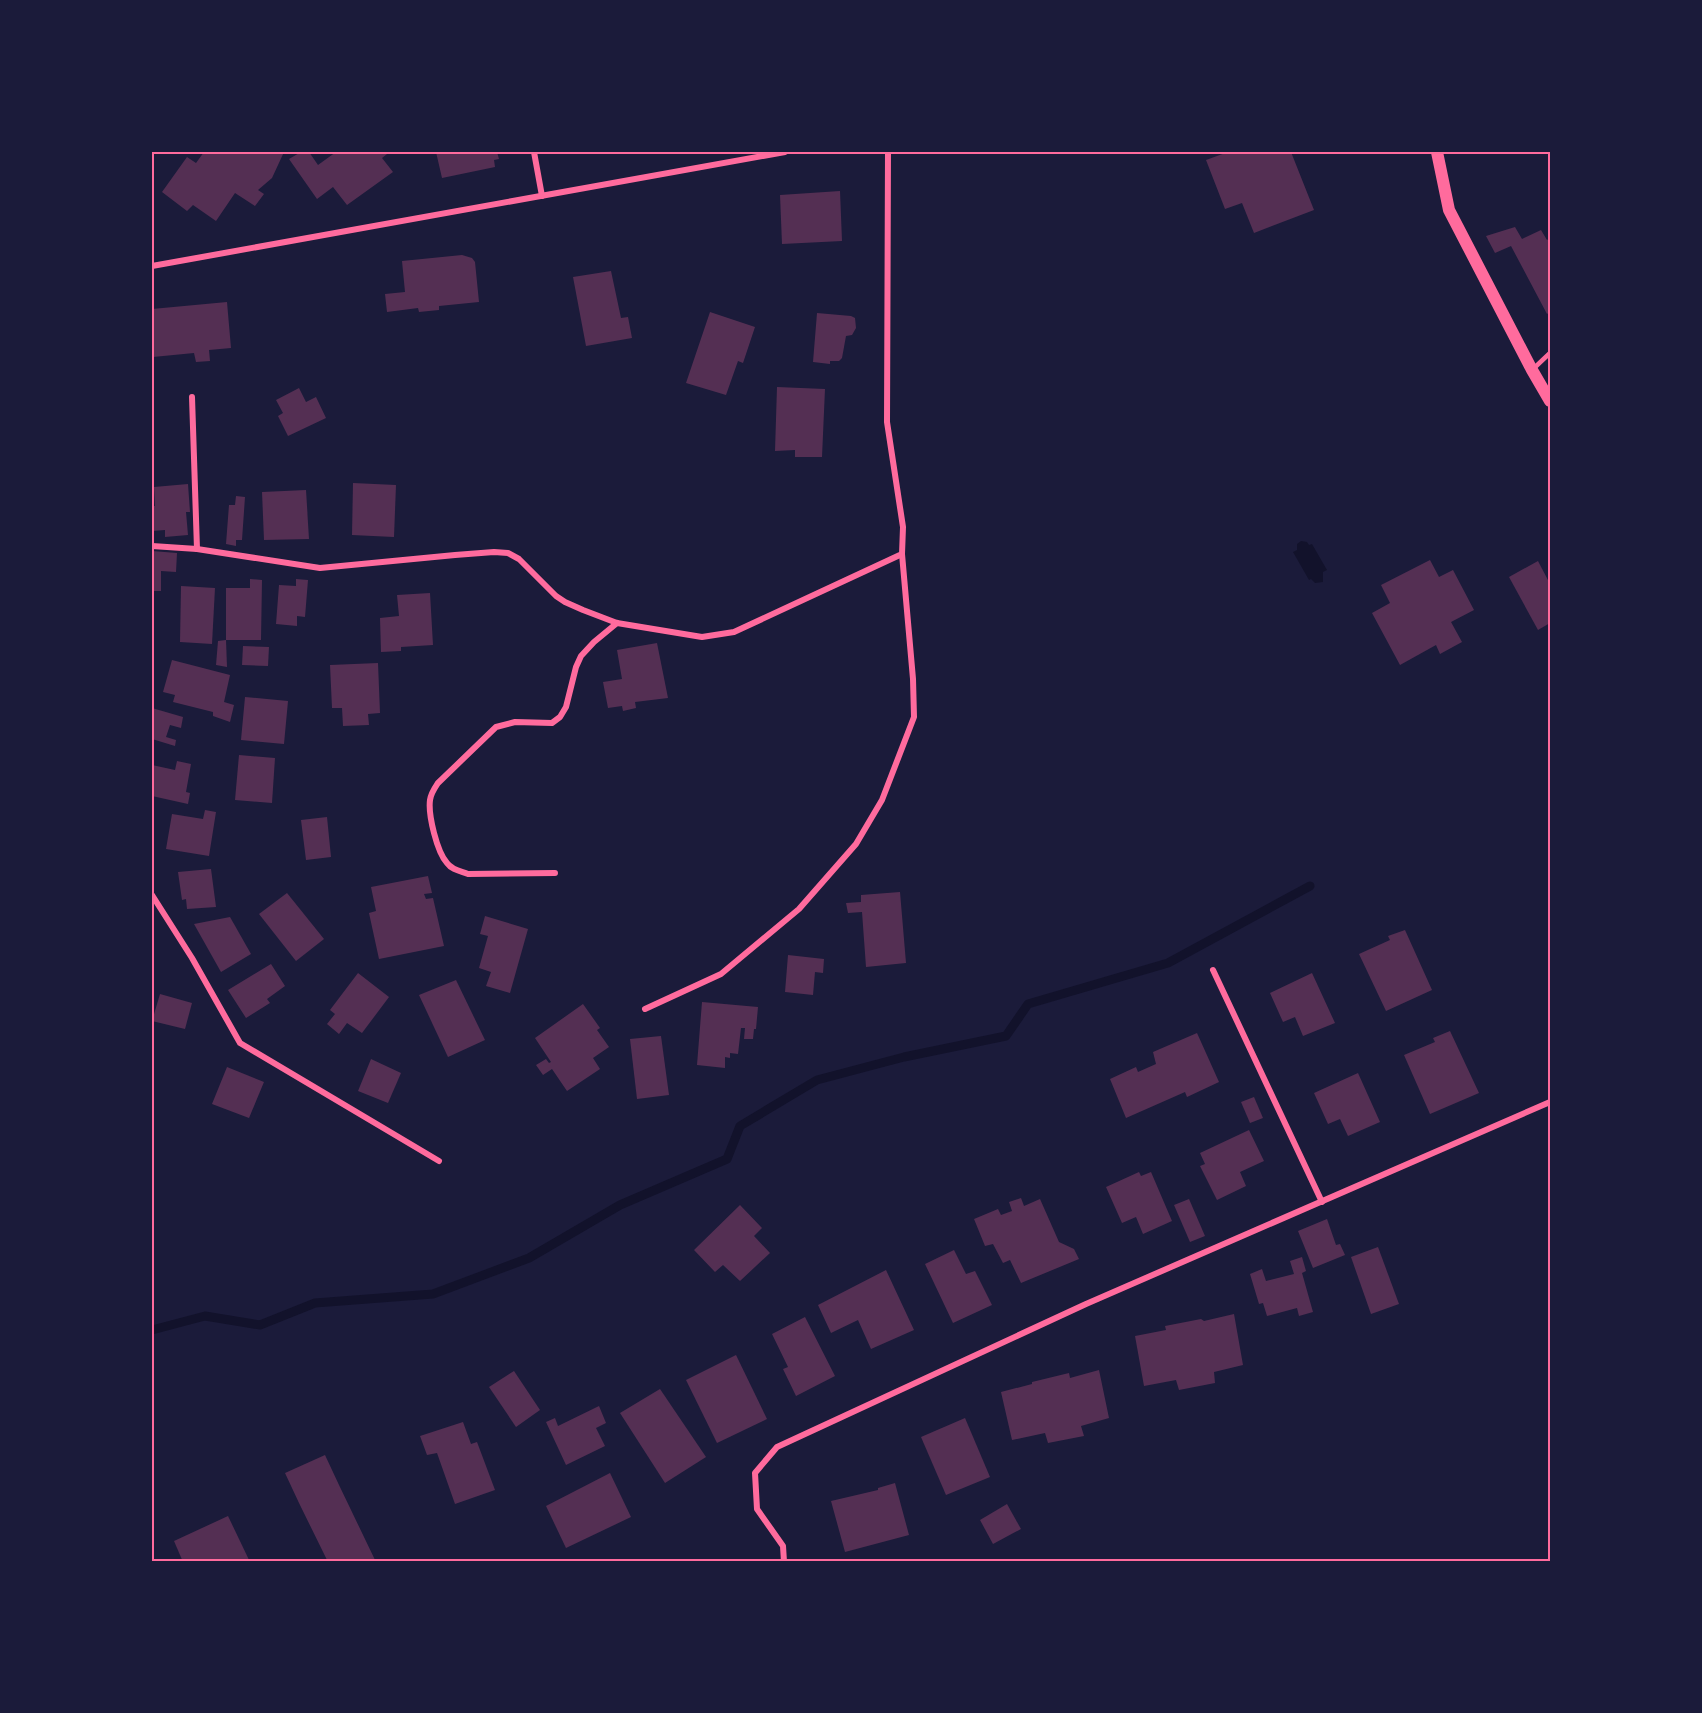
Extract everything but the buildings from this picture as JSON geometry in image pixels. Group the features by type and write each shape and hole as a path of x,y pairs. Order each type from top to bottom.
{"main road":[{"path":"1437,152 1449,210 1532,370 1551,401"}],"street":[{"path":"534,152 542,196"},
{"path":"152,266 785,152"},
{"path":"645,1009 721,974 799,909 856,844 882,800 914,717 902,554 903,527 886,422 888,152"},
{"path":"192,397 197,549"},
{"path":"152,546 197,549 320,568 455,555 508,553 519,559 565,602 617,623 702,637 734,632 902,554"},
{"path":"555,873 468,873 455,870 447,864 440,851 430,815 432,792 438,783 496,727 515,722 552,723 560,717 566,707 581,656 617,623"},
{"path":"152,895 192,958 240,1043 439,1161"},
{"path":"1213,970 1322,1202"},
{"path":"784,1562 783,1546 757,1509 755,1485 755,1473 777,1447 1086,1304 1551,1102"}],"lane":[{"path":"1532,370 1551,353"}],"shaded area":[{"path":"1301,541 1312,544 1327,570 1323,572 1323,582 1315,583 1309,580 1293,552 1297,550 1297,544"}],"waterway":[{"path":"152,1330 205,1316 260,1325 315,1303 433,1294 529,1258 620,1205 727,1159 740,1126 817,1080 904,1057 1006,1036 1028,1004 1168,963 1310,886"}]}
